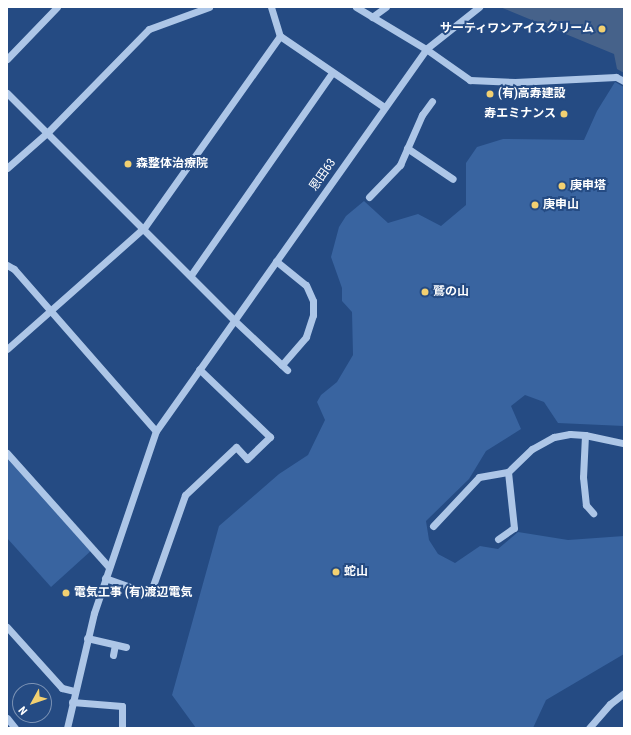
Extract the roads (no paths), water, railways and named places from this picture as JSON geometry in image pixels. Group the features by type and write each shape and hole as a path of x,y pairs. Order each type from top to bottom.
{"street":[{"path":"7,59 57,7"},
{"path":"7,168 48,132 149,29 209,7"},
{"path":"271,7 280,36 332,73 384,107"},
{"path":"356,7 426,49 470,80 515,82 616,77 624,81"},
{"path":"372,17 386,7"},
{"name":"恩田63","path":"66,728 87,638 105,578 156,431 426,49 479,7"},
{"path":"7,349 144,228 280,36"},
{"path":"191,275 332,73"},
{"path":"7,93 48,132 234,320 285,368 306,337 313,316 313,300 306,285 276,261"},
{"path":"369,197 400,165 422,115 432,101"},
{"path":"408,148 453,180"},
{"path":"7,265 14,269 156,431"},
{"path":"105,578 150,594 185,495 236,446 247,460 270,437 199,369"},
{"path":"433,526 479,477 508,472 532,449 554,437 570,434 585,435 624,443"},
{"path":"585,435 583,477 586,505 593,513"},
{"path":"7,453 109,567"},
{"path":"498,539 514,528 508,472"},
{"path":"7,627 62,688 74,691"},
{"path":"87,638 126,647"},
{"path":"113,655 116,645"},
{"path":"589,728 610,704 624,693"},
{"path":"72,702 122,706 122,728"},
{"path":"7,718 16,728"}],"place":[{"name":"サーティワンアイスクリーム","path":"602,29"},
{"name":"(有)高寿建設","path":"490,94"},
{"name":"寿エミナンス","path":"564,114"},
{"name":"森整体治療院","path":"128,164"},
{"name":"庚申塔","path":"562,186"},
{"name":"庚申山","path":"535,205"},
{"name":"鷲の山","path":"425,292"},
{"name":"蛇山","path":"336,572"},
{"name":"電気工事 (有)渡辺電気","path":"66,593"}]}
